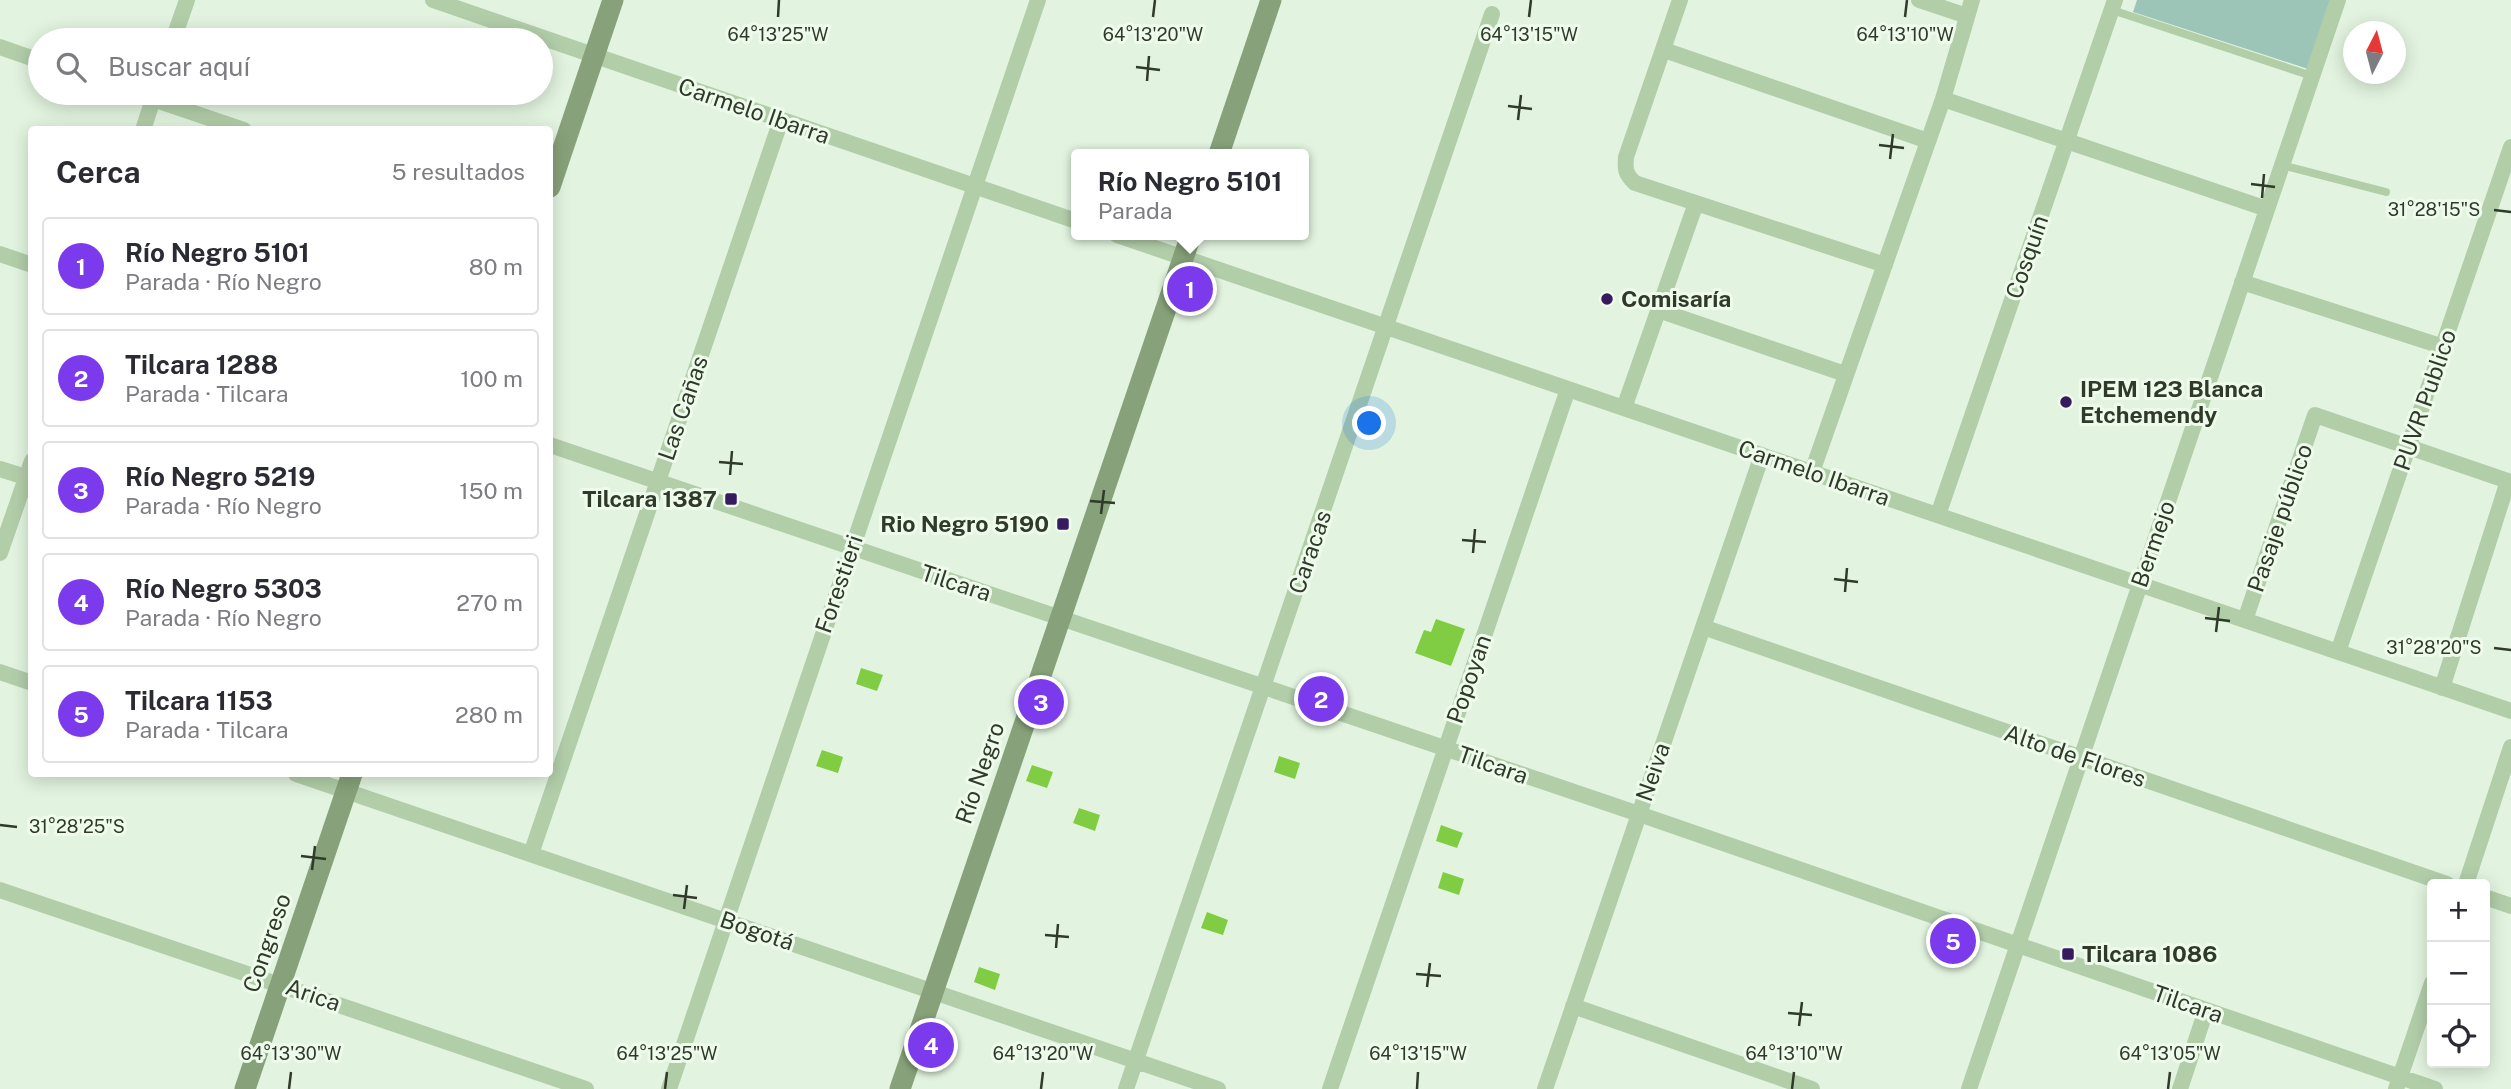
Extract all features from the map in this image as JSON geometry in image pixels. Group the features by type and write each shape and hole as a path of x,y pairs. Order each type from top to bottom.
{"main road":[{"path":"553,178 613,0"},
{"path":"1221,149 1271,0"},
{"name":"Río Negro","path":"900,1089 1189,240"},
{"name":"Congreso","path":"246,1089 349,782"}],"street":[{"path":"177,28 187,0"},
{"name":"Carmelo Ibarra","path":"433,0 512,28"},
{"name":"Forestieri","path":"669,1089 1038,0"},
{"path":"1680,0 1626,157 1627,176 1635,183 1885,265"},
{"path":"1919,0 1967,16"},
{"path":"1812,472 1943,99 1972,0"},
{"name":"Bermejo","path":"1969,1089 2338,0"},
{"name":"Cosquín","path":"1938,515 2114,5"},
{"name":"Caracas","path":"1126,1089 1492,14"},
{"name":"Carmelo Ibarra","path":"553,42 1071,219"},
{"path":"0,47 28,57"},
{"path":"1664,50 1928,141"},
{"path":"1943,99 2267,209"},
{"path":"144,126 151,105"},
{"path":"178,105 233,126"},
{"name":"Las Cañas","path":"531,854 781,120"},
{"name":"PUVR Publico","path":"2338,652 2511,147"},
{"path":"1624,408 1696,203"},
{"name":"Carmelo Ibarra","path":"1132,240 2511,711"},
{"path":"0,254 28,264"},
{"path":"2242,282 2444,347"},
{"path":"1658,310 1845,374"},
{"name":"Popoyan","path":"1330,1089 1568,389"},
{"name":"Pasaje público","path":"2245,620 2315,415 2409,447"},
{"name":"Tilcara","path":"553,446 1639,814 2206,1010 2399,1083 2435,1089"},
{"path":"2409,447 2508,481 2442,688"},
{"name":"Neiva","path":"1545,1089 1762,455"},
{"path":"0,469 28,478"},
{"path":"0,553 28,481"},
{"name":"Alto de Flores","path":"1703,627 2433,879"},
{"path":"0,672 28,682"},
{"path":"2468,879 2511,747"},
{"name":"Bogotá","path":"316,777 349,782 531,854 1218,1089"},
{"name":"Arica","path":"0,890 586,1089"},
{"path":"2490,899 2511,906"},
{"path":"2399,1083 2427,998"},
{"path":"1573,1006 1812,1089"},
{"path":"2180,1089 2206,1010"}],"lane":[{"path":"2114,5 2312,76"},
{"path":"2282,165 2386,192"}],"shaded area":[{"path":"2137,0 2332,0 2308,69 2133,12"}],"building":[{"path":"1436,619 1465,629 1451,666 1415,653 1424,630 1431,632"},
{"path":"861,668 883,675 877,691 856,684"},
{"path":"822,750 843,757 838,773 816,766"},
{"path":"1279,756 1300,763 1295,779 1274,772"},
{"path":"1032,765 1053,772 1047,788 1026,781"},
{"path":"1079,808 1100,815 1095,831 1073,823"},
{"path":"1441,825 1463,833 1457,848 1436,841"},
{"path":"1443,872 1464,879 1459,895 1438,888"},
{"path":"1207,912 1228,920 1223,935 1201,928"},
{"path":"979,967 1000,974 995,990 974,982"}],"place":[{"name":"Río Negro 5101","path":"1190,289"},
{"name":"Comisaría","path":"1607,299"},
{"name":"IPEM 123 Blanca Etchemendy","path":"2066,402"},
{"name":"Tilcara 1387","path":"731,499"},
{"name":"Rio Negro 5190","path":"1063,524"},
{"name":"Tilcara 1288","path":"1321,699"},
{"name":"Río Negro 5219","path":"1041,702"},
{"name":"Tilcara 1153","path":"1953,941"},
{"name":"Tilcara 1086","path":"2068,954"},
{"name":"Río Negro 5303","path":"931,1045"}]}
